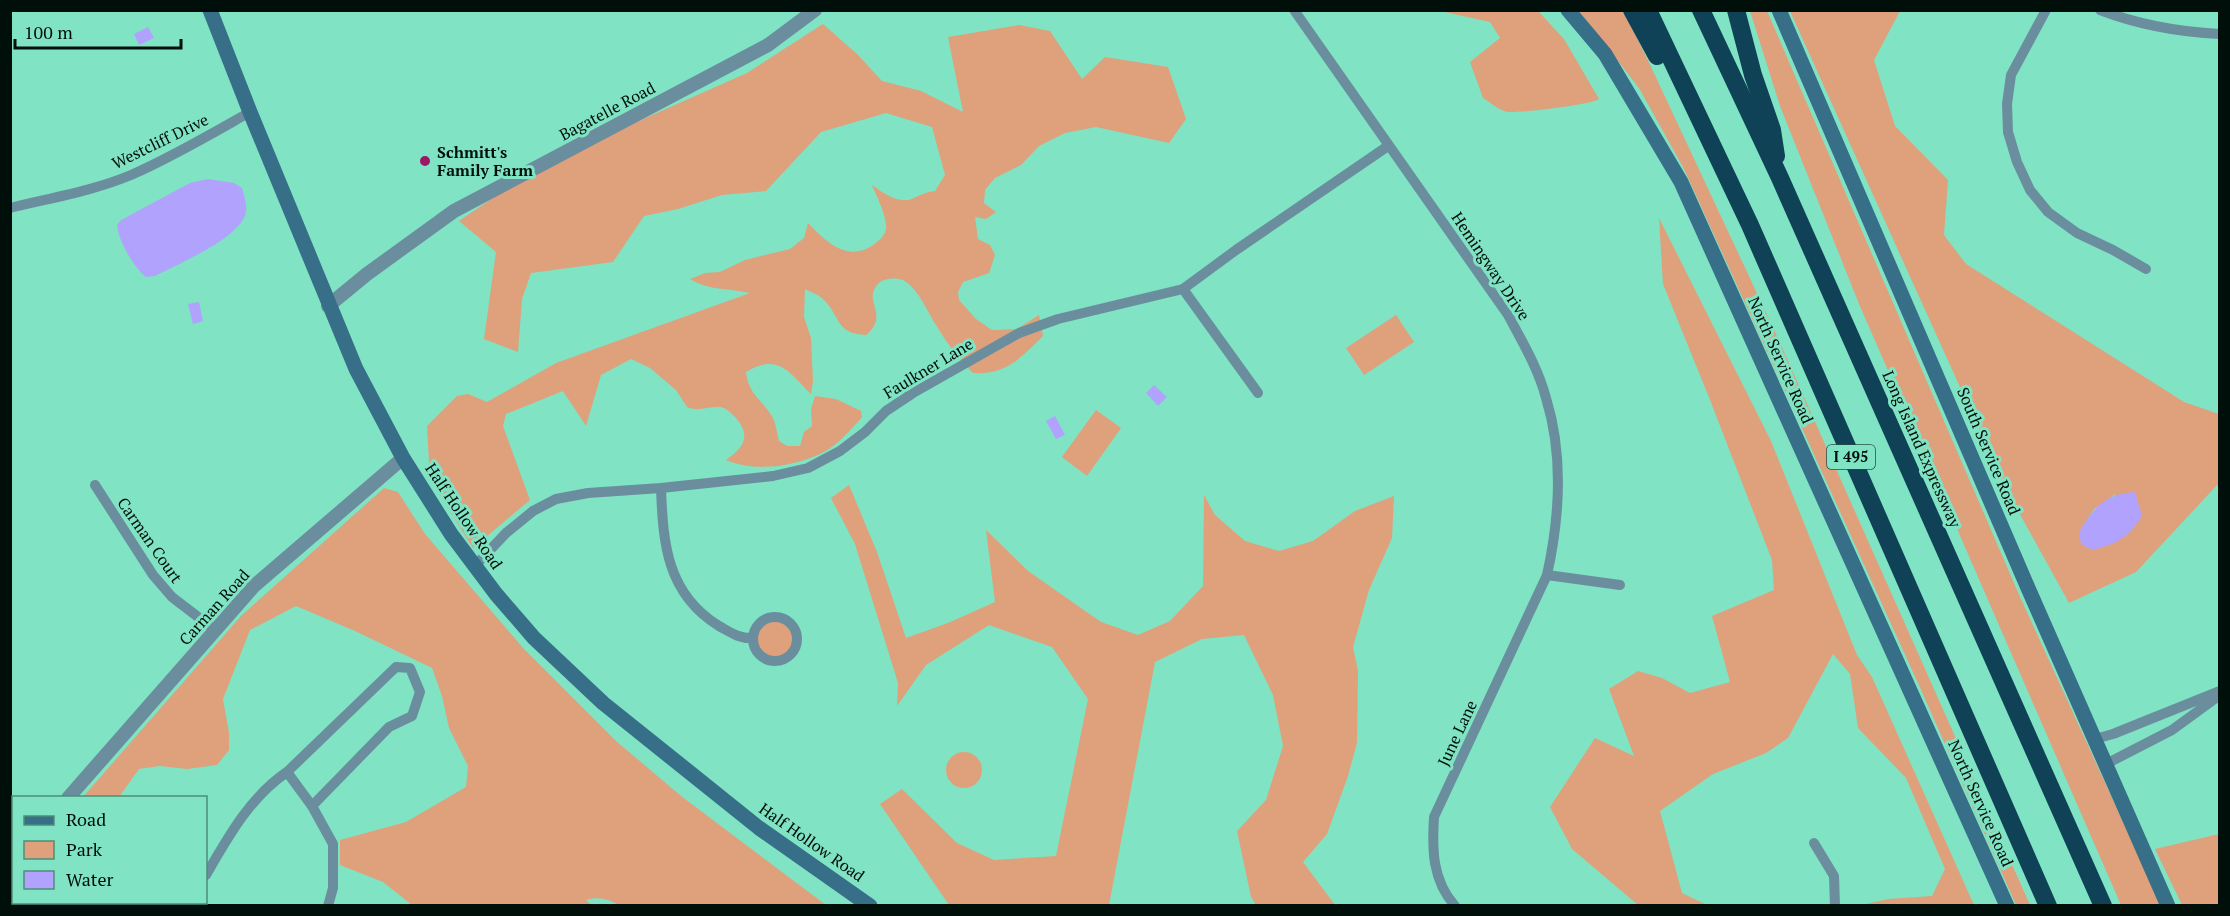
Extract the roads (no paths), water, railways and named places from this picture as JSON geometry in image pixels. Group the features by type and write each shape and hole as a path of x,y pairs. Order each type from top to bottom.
{"highway":[{"path":"1632,10 1750,225"},
{"name":"I 495","path":"1648,10 1750,225 2048,906"},
{"name":"Long Island Expressway","path":"1701,10 1780,178 2103,906"},
{"path":"1736,10 1753,75 1772,130 1780,178"}],"main road":[{"name":"Half Hollow Road","path":"210,10 328,306 356,369 403,458 451,534 496,594 534,638 603,703 759,828 870,906"},
{"name":"North Service Road","path":"1568,10 1605,54 1681,182 2007,906"},
{"name":"South Service Road","path":"1779,10 2168,906"}],"street":[{"name":"Bagatelle Road","path":"328,306 367,274 454,212 768,45 815,10"},
{"name":"Hemingway Drive","path":"1294,10 1472,262 1508,315 1530,356 1546,397 1554,430 1558,466 1555,538 1547,575"},
{"path":"2046,10 2011,75 2007,104 2008,132 2017,162 2030,190 2048,212 2077,233 2114,250 2146,269"},
{"path":"2100,10 2121,18 2182,32 2220,34"},
{"name":"Westcliff Drive","path":"10,208 90,189 129,175 178,152 250,112"},
{"name":"Faulkner Lane","path":"475,566 524,519 556,499 588,493 773,476 808,468 840,452 886,411 913,393 1018,333 1058,318 1183,289 1388,146"},
{"path":"1183,289 1258,393"},
{"name":"Carman Road","path":"70,796 254,586 403,458"},
{"name":"Carman Court","path":"95,485 153,575 172,597 215,630"},
{"path":"661,488 665,546 672,571 686,597 708,619 737,637 753,638"},
{"path":"1547,575 1620,585"},
{"name":"June Lane","path":"1455,906 1436,875 1432,847 1434,817 1547,575"},
{"path":"776,617 789,622 797,633 797,640 791,654 785,659 770,661 758,653 753,638 754,631 763,620 776,617"},
{"path":"207,873 237,822 275,780 287,772 396,667 410,668 420,692 412,716 389,727 312,806"},
{"path":"2095,739 2220,691"},
{"path":"2106,764 2172,730 2220,695"},
{"path":"287,772 312,806 333,844 333,888 328,906"},
{"path":"1814,843 1834,876 1835,906"}],"water":[{"path":"148,27 154,38 139,45 134,34"},
{"path":"208,179 234,183 242,188 246,212 242,222 221,241 155,276 146,277 127,253 117,225 121,220 190,183"},
{"path":"199,302 203,321 193,324 188,304"},
{"path":"1154,385 1167,397 1158,406 1146,393"},
{"path":"1055,416 1065,435 1056,439 1046,421"},
{"path":"2135,492 2142,516 2132,530 2109,545 2092,550 2081,544 2079,532 2095,509 2115,496"}],"place":[{"name":"Schmitt's Family Farm","path":"425,161"}]}
